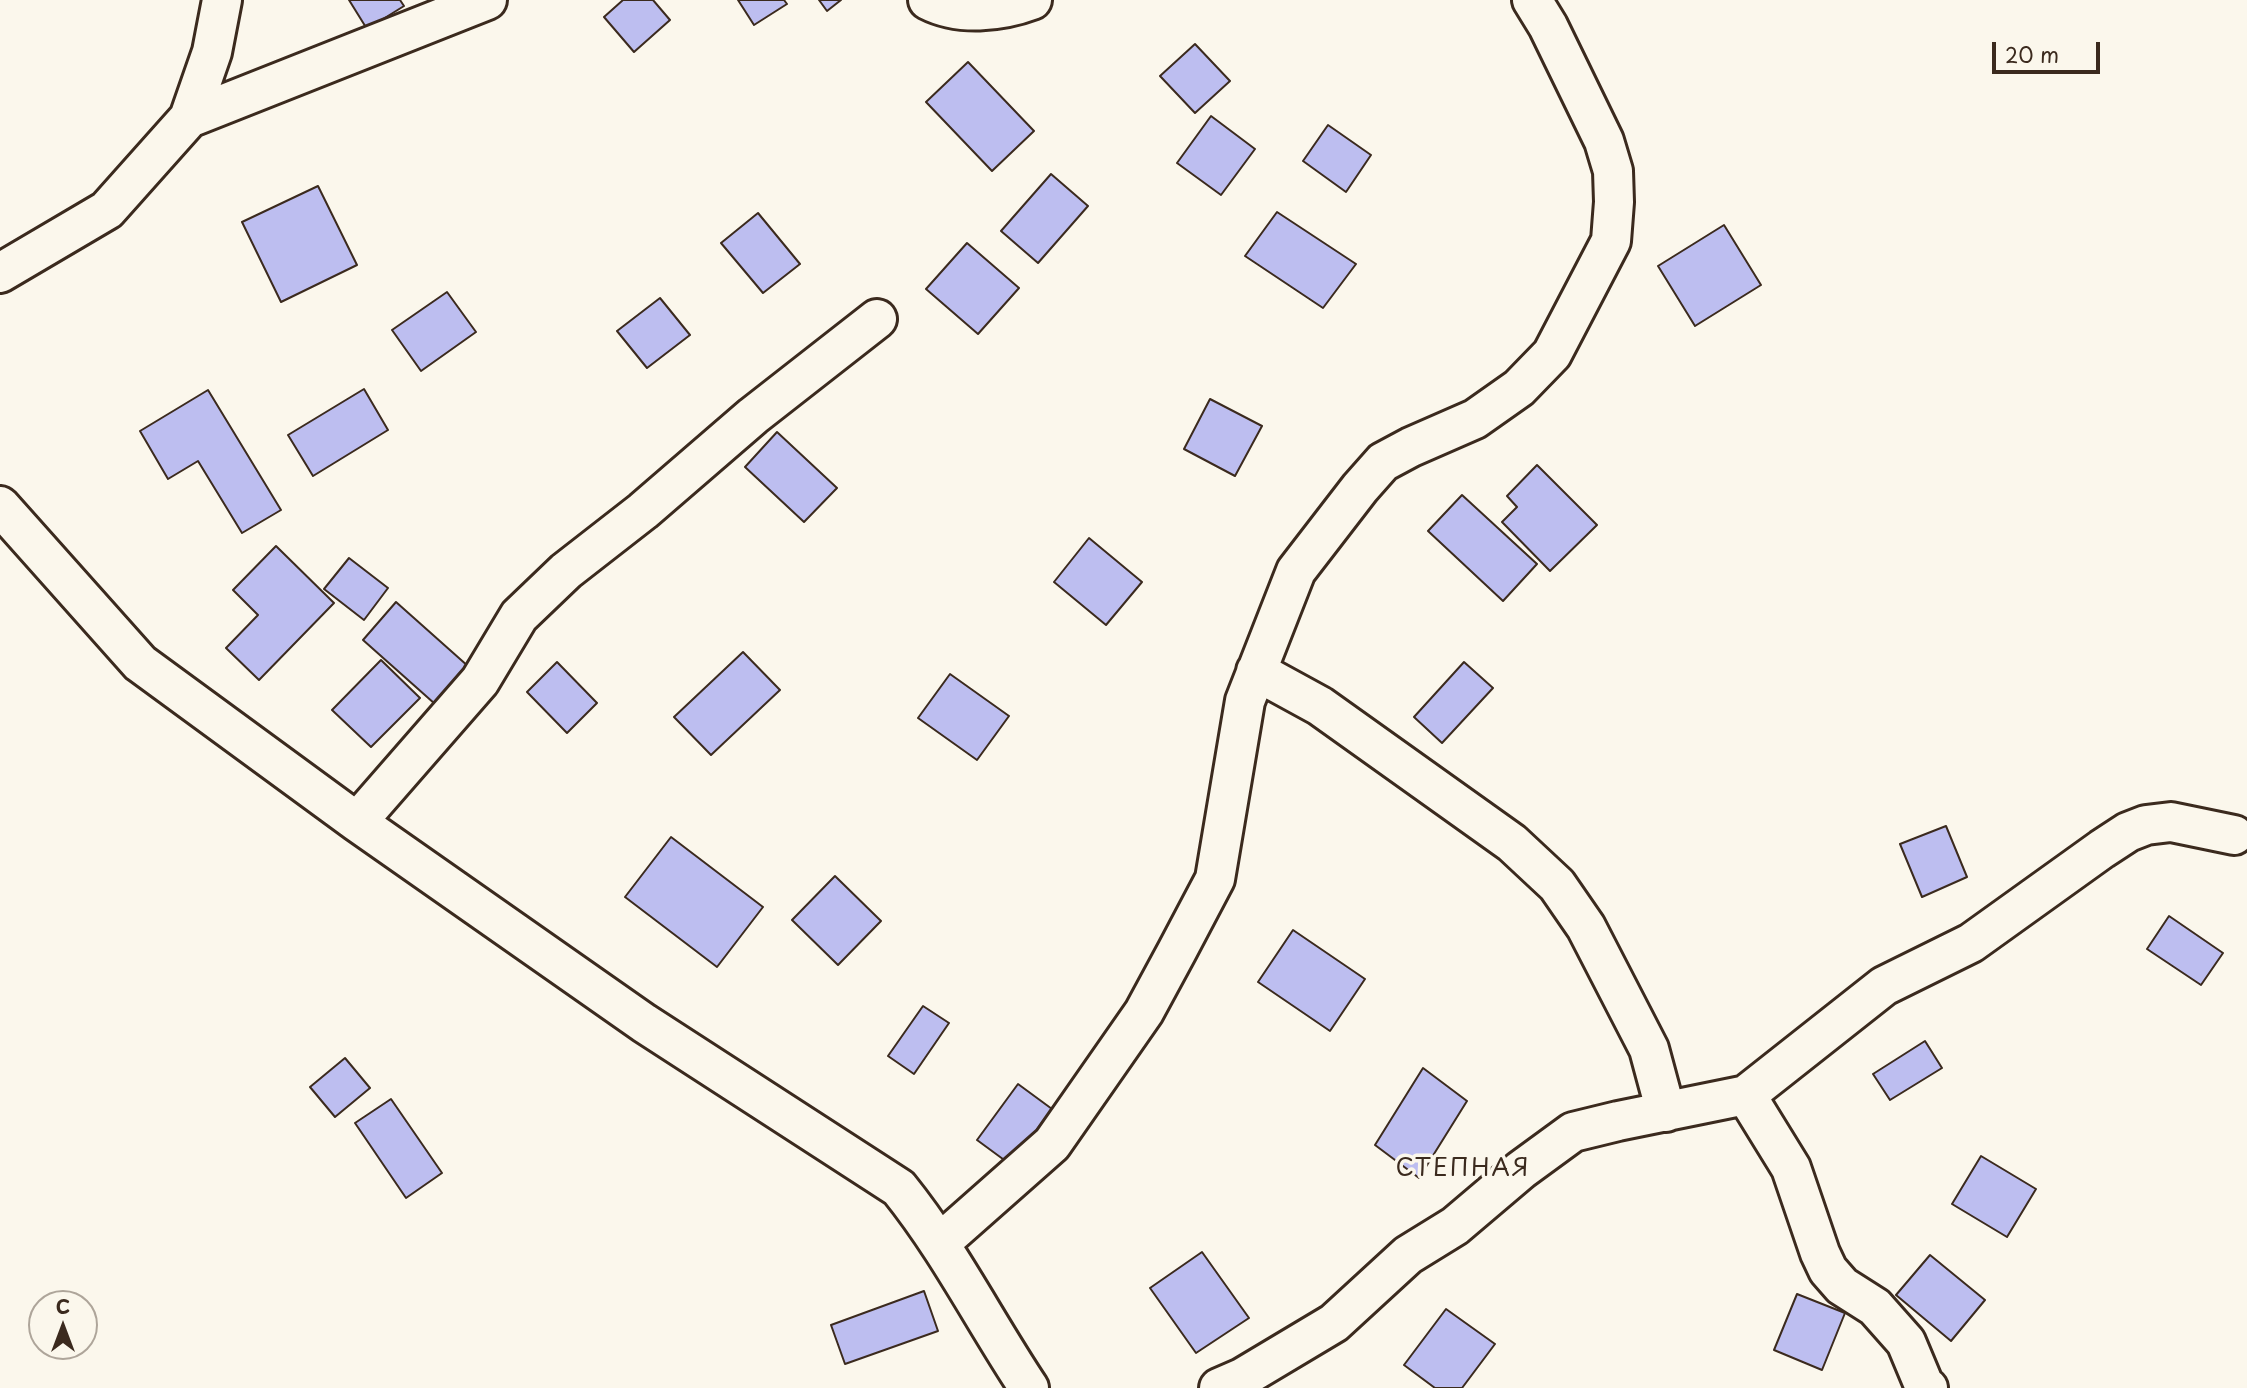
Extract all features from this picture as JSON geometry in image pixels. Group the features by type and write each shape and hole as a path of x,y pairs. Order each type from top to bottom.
{"street":[{"path":"0,273 107,210 189,118 212,52 222,0"},
{"path":"189,118 487,0"},
{"path":"928,0 942,7 974,11 1032,0"},
{"path":"940,1243 1052,1144 1144,1012 1215,878 1245,701 1296,571 1383,462 1475,419 1519,387 1552,354 1611,241 1613,171 1604,141 1548,26 1532,0"},
{"path":"356,822 480,681 519,616 566,571 643,512 753,416 877,319"},
{"path":"0,506 140,663 356,822 644,1023 899,1188 940,1243 1028,1388"},
{"path":"1256,671 1320,705 1512,843 1558,885 1586,927 1649,1049 1666,1112"},
{"path":"1219,1388 1241,1378 1334,1323 1408,1255 1455,1226 1521,1170 1573,1132 1746,1095 1884,986 1970,943 2128,832 2146,825 2171,822 2234,835"},
{"path":"1746,1095 1791,1168 1828,1270 1842,1286 1875,1307 1906,1342 1924,1387"}],"building":[{"path":"349,0 400,0 404,6 367,29"},
{"path":"623,0 653,0 670,20 634,52 604,17"},
{"path":"738,0 784,0 787,4 754,25"},
{"path":"819,0 841,0 827,11"},
{"path":"1195,44 1230,81 1195,113 1160,76"},
{"path":"968,62 1034,131 992,171 926,102"},
{"path":"1211,116 1255,149 1221,195 1177,163"},
{"path":"1328,125 1371,155 1346,192 1303,161"},
{"path":"1051,174 1088,206 1038,263 1001,231"},
{"path":"318,186 357,265 281,302 242,222"},
{"path":"1277,212 1356,264 1323,308 1245,256"},
{"path":"758,213 800,264 763,293 721,243"},
{"path":"1724,225 1761,285 1695,326 1658,266"},
{"path":"967,243 1019,288 978,334 926,289"},
{"path":"447,292 476,332 421,371 392,330"},
{"path":"660,298 690,335 647,368 617,331"},
{"path":"364,389 388,430 313,476 288,435"},
{"path":"208,390 281,510 242,533 198,461 168,479 140,431"},
{"path":"1210,399 1262,426 1235,476 1184,449"},
{"path":"777,432 837,488 804,522 745,467"},
{"path":"1537,465 1597,525 1550,571 1502,522 1517,507 1507,496"},
{"path":"1462,495 1537,564 1503,601 1428,531"},
{"path":"1089,538 1142,582 1106,625 1054,582"},
{"path":"276,546 334,603 259,680 226,648 258,615 233,590"},
{"path":"349,558 388,588 364,620 324,589"},
{"path":"396,602 469,667 435,704 363,640"},
{"path":"743,652 780,690 711,755 674,717"},
{"path":"381,660 420,698 371,747 332,710"},
{"path":"557,662 597,703 567,733 527,692"},
{"path":"1464,662 1493,688 1442,743 1414,717"},
{"path":"950,674 1009,716 977,760 918,718"},
{"path":"1946,826 1967,877 1922,897 1900,844"},
{"path":"671,837 763,907 717,967 625,897"},
{"path":"835,876 881,921 838,965 792,920"},
{"path":"2169,916 2223,953 2201,985 2147,949"},
{"path":"1293,930 1365,979 1330,1031 1258,982"},
{"path":"923,1006 949,1023 914,1074 888,1056"},
{"path":"1925,1041 1942,1068 1890,1100 1873,1074"},
{"path":"345,1058 370,1088 335,1117 310,1087"},
{"path":"1423,1068 1467,1101 1419,1178 1375,1145"},
{"path":"1018,1084 1052,1109 1011,1165 977,1140"},
{"path":"391,1099 442,1173 406,1198 355,1123"},
{"path":"1981,1156 2036,1189 2007,1237 1952,1204"},
{"path":"1202,1252 1249,1318 1196,1353 1150,1288"},
{"path":"1930,1255 1985,1300 1951,1341 1896,1295"},
{"path":"924,1291 938,1331 845,1364 831,1325"},
{"path":"1797,1294 1845,1313 1822,1370 1774,1350"},
{"path":"1446,1309 1495,1344 1462,1388 1435,1388 1404,1365"}],"district":[{"name":"СТЕПНАЯ","path":"1463,1169"}]}
